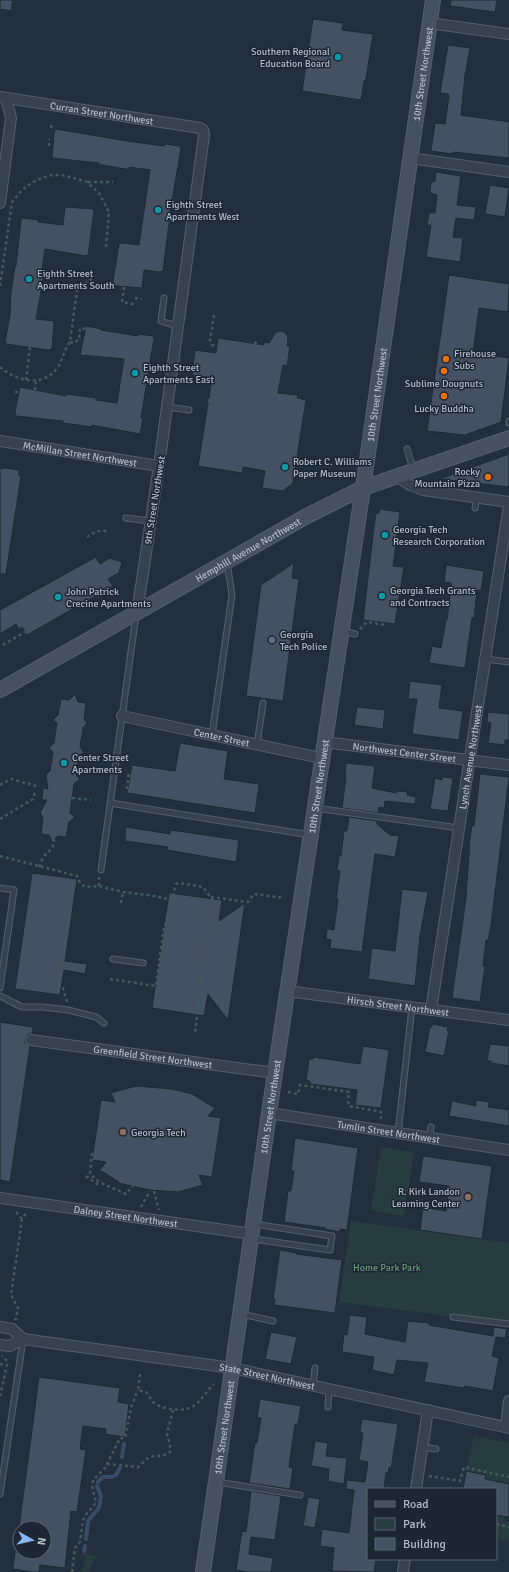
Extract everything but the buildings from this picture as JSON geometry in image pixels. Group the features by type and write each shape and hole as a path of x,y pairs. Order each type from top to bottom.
{"main road":[{"name":"10th Street Northwest","path":"203,1572 321,758 363,488 433,0"},
{"name":"Hemphill Avenue Northwest","path":"0,690 307,516 363,488 509,438"}],"street":[{"path":"429,23 509,34"},
{"path":"0,203 11,118 3,98"},
{"name":"Curran Street Northwest","path":"3,98 194,127 203,130"},
{"name":"9th Street Northwest","path":"136,613 159,466 202,154 204,135 203,130"},
{"path":"410,158 509,172"},
{"name":"McMillan Street Northwest","path":"0,441 159,466"},
{"path":"396,476 410,485 423,490 509,502"},
{"name":"Lynch Avenue Northwest","path":"431,1010 509,505"},
{"name":"Center Street","path":"122,716 321,758"},
{"name":"Northwest Center Street","path":"324,742 509,765"},
{"name":"Hirsch Street Northwest","path":"287,991 509,1020"},
{"name":"Greenfield Street Northwest","path":"31,1040 275,1073"},
{"name":"Tumlin Street Northwest","path":"269,1113 509,1150"},
{"name":"Dalney Street Northwest","path":"0,1198 252,1232"},
{"name":"State Street Northwest","path":"0,1327 12,1329 23,1339 232,1368 507,1427"},
{"name":"State Street Northwest","path":"0,1345 10,1346 23,1339"},
{"path":"507,1427 509,1401"},
{"path":"416,1488 428,1410"},
{"path":"403,1572 405,1560"}],"lane":[{"path":"164,298 161,321 170,324 178,324"},
{"path":"167,407 189,410"},
{"path":"407,449 413,470"},
{"path":"475,508 477,497"},
{"path":"126,518 150,521"},
{"path":"212,735 232,595 227,561"},
{"name":"9th Street Northwest","path":"101,870 136,613"},
{"path":"341,631 355,631"},
{"path":"485,659 509,662"},
{"path":"257,745 263,703"},
{"path":"110,803 310,836"},
{"path":"314,808 459,828"},
{"path":"0,888 14,890 0,988"},
{"path":"113,959 143,963"},
{"path":"0,996 22,1007 42,1007 68,1010 96,1017 104,1023"},
{"path":"398,1133 412,1007"},
{"path":"429,1138 431,1127"},
{"path":"252,1232 332,1236 330,1250 252,1232"},
{"path":"240,1314 273,1321"},
{"path":"453,1317 509,1324"},
{"path":"0,1494 23,1339"},
{"path":"313,1385 315,1368"},
{"path":"328,1407 329,1388"},
{"path":"422,1447 436,1449"},
{"path":"216,1482 300,1495"}],"path":[{"path":"51,128 52,122"},
{"path":"48,146 50,139"},
{"path":"0,286 12,202 22,190 33,182 42,178 62,175 87,182 113,182"},
{"path":"87,182 99,193 109,212 106,247"},
{"path":"0,367 8,374 26,380 41,380 52,374 59,366 65,348 70,342 77,290 95,276"},
{"path":"124,287 122,302 137,305"},
{"path":"135,298 142,298"},
{"path":"214,315 210,340 212,344 217,346"},
{"path":"70,342 74,343 79,340 80,328 86,329"},
{"path":"254,342 260,343"},
{"path":"26,380 30,346"},
{"path":"35,390 36,380"},
{"path":"15,392 20,392"},
{"path":"208,400 212,401"},
{"path":"87,537 97,532 108,531"},
{"path":"355,631 361,629 367,622 385,624"},
{"path":"3,645 25,632"},
{"path":"127,789 130,771"},
{"path":"0,785 11,779 36,786"},
{"path":"0,819 33,799 36,792"},
{"path":"72,798 92,800"},
{"path":"39,867 44,856 53,848 55,841 54,835"},
{"path":"0,856 77,876 80,883 85,887 99,886 123,892 155,896 171,900"},
{"path":"99,880 99,886"},
{"path":"110,979 156,986 161,941 176,884 179,883 203,887 212,899 195,1032"},
{"path":"121,903 123,892"},
{"path":"210,897 248,902 254,894 285,898"},
{"path":"68,1010 63,988 59,986 70,913"},
{"path":"65,946 69,947"},
{"path":"288,1092 298,1094 300,1085 349,1092 349,1106 381,1112 380,1122"},
{"path":"92,1152 90,1174 99,1182 126,1194 133,1186"},
{"path":"86,1176 97,1184 99,1182"},
{"path":"141,1207 150,1191"},
{"path":"154,1191 159,1210"},
{"path":"14,1209 22,1219"},
{"path":"16,1319 18,1308 11,1295 22,1219 28,1211"},
{"path":"0,1356 3,1356 7,1361 0,1396"},
{"path":"0,1364 7,1365"},
{"path":"72,1572 74,1548 80,1542 83,1520 96,1502 92,1486 93,1480 105,1468 120,1438 126,1437 131,1408 138,1390 140,1374"},
{"path":"138,1390 146,1392 152,1402 173,1410 186,1409 196,1405 205,1392 214,1384"},
{"path":"107,1464 138,1467 150,1457 163,1457 167,1455 170,1452 170,1444 167,1434 173,1410"},
{"path":"429,1476 460,1482 464,1467 509,1477"},
{"path":"497,1524 509,1527"}],"green space":[{"path":"381,1147 414,1152 404,1216 371,1210"},
{"name":"Home Park Park","path":"351,1221 509,1243 509,1324 339,1302"},
{"path":"474,1436 509,1443 509,1484 485,1479 486,1475 466,1471"},
{"path":"497,1515 504,1516 503,1521 509,1522 509,1541 497,1539"},
{"path":"84,1551 91,1556 98,1555 91,1564 90,1572 82,1572 86,1559 83,1554"}],"waterway":[{"path":"122,1457 124,1444"},
{"path":"98,1482 103,1477 112,1477 116,1475 120,1468"},
{"path":"86,1539 88,1521 98,1509 100,1504 101,1496 97,1486"},
{"path":"84,1551 85,1546"}],"place":[{"name":"Southern Regional Education Board","path":"338,57"},
{"name":"Eighth Street Apartments West","path":"158,210"},
{"name":"Eighth Street Apartments South","path":"29,279"},
{"name":"Firehouse Subs","path":"446,359"},
{"name":"Sublime Dougnuts","path":"444,371"},
{"name":"Eighth Street Apartments East","path":"135,373"},
{"name":"Lucky Buddha","path":"444,396"},
{"name":"Robert C. Williams Paper Museum","path":"285,467"},
{"name":"Rocky Mountain Pizza","path":"488,477"},
{"name":"Georgia Tech Research Corporation","path":"385,535"},
{"name":"Georgia Tech Grants and Contracts","path":"382,596"},
{"name":"John Patrick Crecine Apartments","path":"58,597"},
{"name":"Georgia Tech Police","path":"272,640"},
{"name":"Center Street Apartments","path":"64,763"},
{"name":"Georgia Tech","path":"123,1132"},
{"name":"R. Kirk Landon Learning Center","path":"468,1197"}]}
